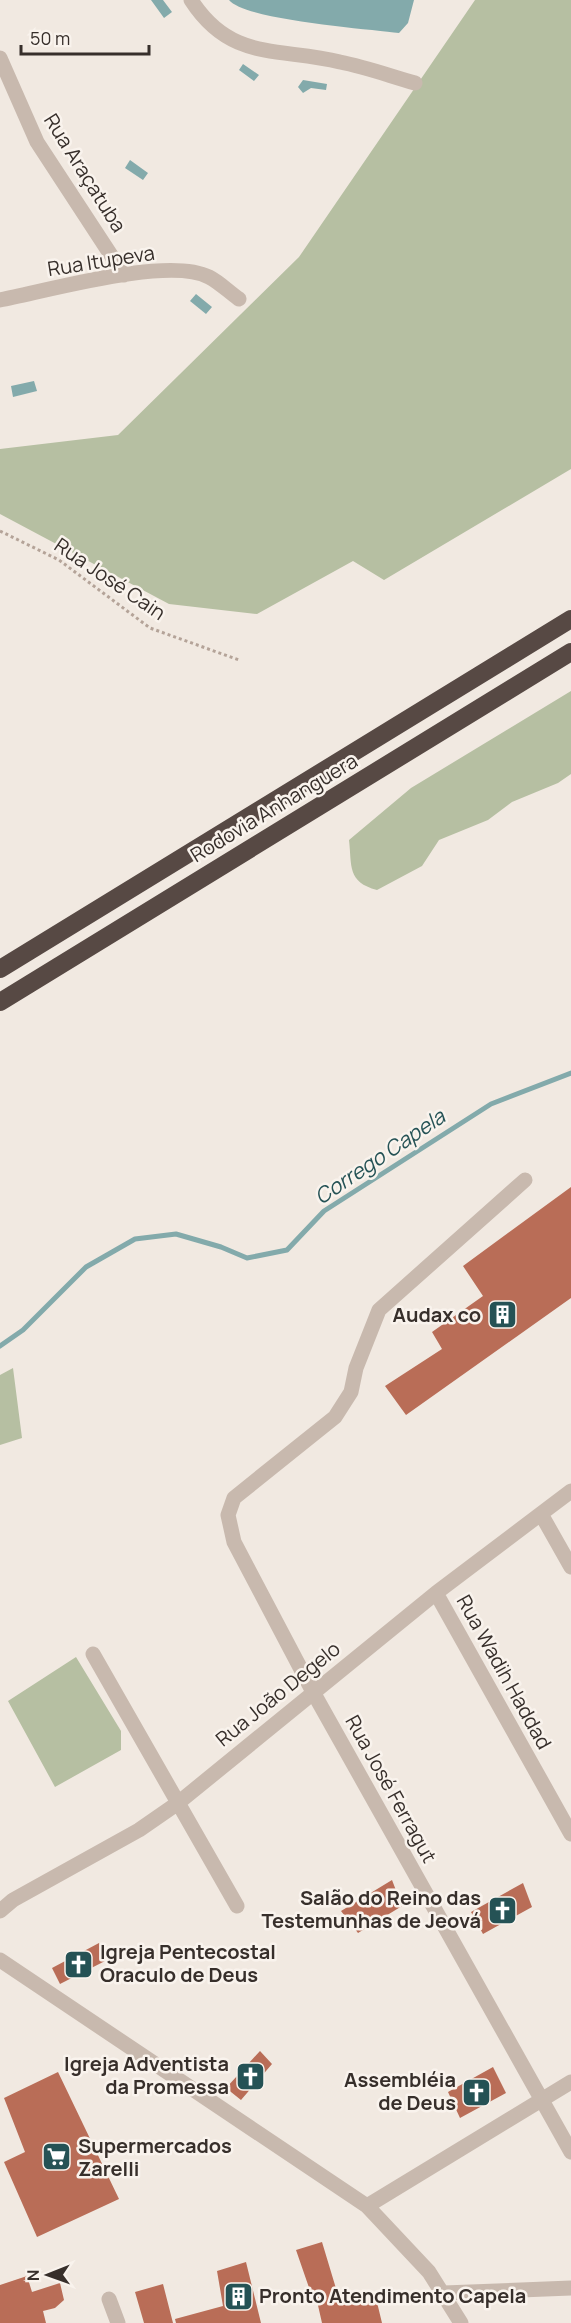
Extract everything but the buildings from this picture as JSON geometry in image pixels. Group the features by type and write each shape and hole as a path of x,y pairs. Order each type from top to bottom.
{"highway":[{"name":"Rodovia Anhanguera","path":"0,969 571,619"},
{"name":"Rodovia Anhanguera","path":"0,1002 571,652"}],"street":[{"path":"191,0 204,20 226,36 259,51 339,61 415,83"},
{"name":"Rua Araçatuba","path":"0,58 37,142 124,275"},
{"name":"Rua Itupeva","path":"0,300 124,275 188,271 208,276 239,299"},
{"name":"Rua José Ferragut","path":"525,1180 379,1310 356,1368 351,1392 335,1417 234,1498 228,1515 234,1542 313,1692 571,2152"},
{"name":"Rua João Degelo","path":"0,1911 13,1900 139,1830 178,1803 436,1593 571,1491"},
{"path":"541,1514 571,1567"},
{"name":"Rua Wadih Haddad","path":"436,1593 571,1834"},
{"path":"93,1654 237,1906"},
{"path":"0,1960 367,2206 444,2293 462,2323"},
{"path":"367,2206 571,2082"},
{"path":"444,2293 571,2288"},
{"path":"109,2299 118,2323"}],"path":[{"name":"Rua José Cain","path":"0,531 59,560 150,628 239,660"}],"green space":[{"path":"475,0 571,0 571,469 384,580 353,561 257,614 169,604 0,514 0,449 118,435 299,257"},
{"path":"571,691 571,774 558,783 512,802 488,820 439,840 422,866 377,890 367,887 356,878 351,865 349,840 411,788"},
{"path":"13,1368 22,1438 0,1445 0,1375"},
{"path":"76,1657 121,1731 121,1750 55,1787 8,1701"}],"water":[{"path":"151,0 163,0 172,12 164,18"},
{"path":"229,0 414,0 408,23 399,33 282,18 240,7"},
{"path":"243,64 259,75 254,81 239,70"},
{"path":"303,80 327,84 326,90 311,88 303,93 298,87"},
{"path":"130,160 148,173 143,180 125,168"},
{"path":"196,294 212,307 206,314 190,301"},
{"path":"34,381 37,391 13,397 11,386"}],"waterway":[{"name":"Corrego Capela","path":"0,1346 23,1330 86,1267 135,1239 176,1234 221,1247 247,1258 287,1250 324,1211 491,1104 571,1073"}],"place":[{"name":"Audax co","path":"502,1315"},
{"name":"Salão do Reino das Testemunhas de Jeová","path":"502,1910"},
{"name":"Igreja Pentecostal Oraculo de Deus","path":"79,1964"},
{"name":"Igreja Adventista da Promessa","path":"250,2076"},
{"name":"Assembléia de Deus","path":"477,2092"},
{"name":"Supermercados Zarelli","path":"57,2157"},
{"name":"Pronto Atendimento Capela","path":"238,2296"}]}
